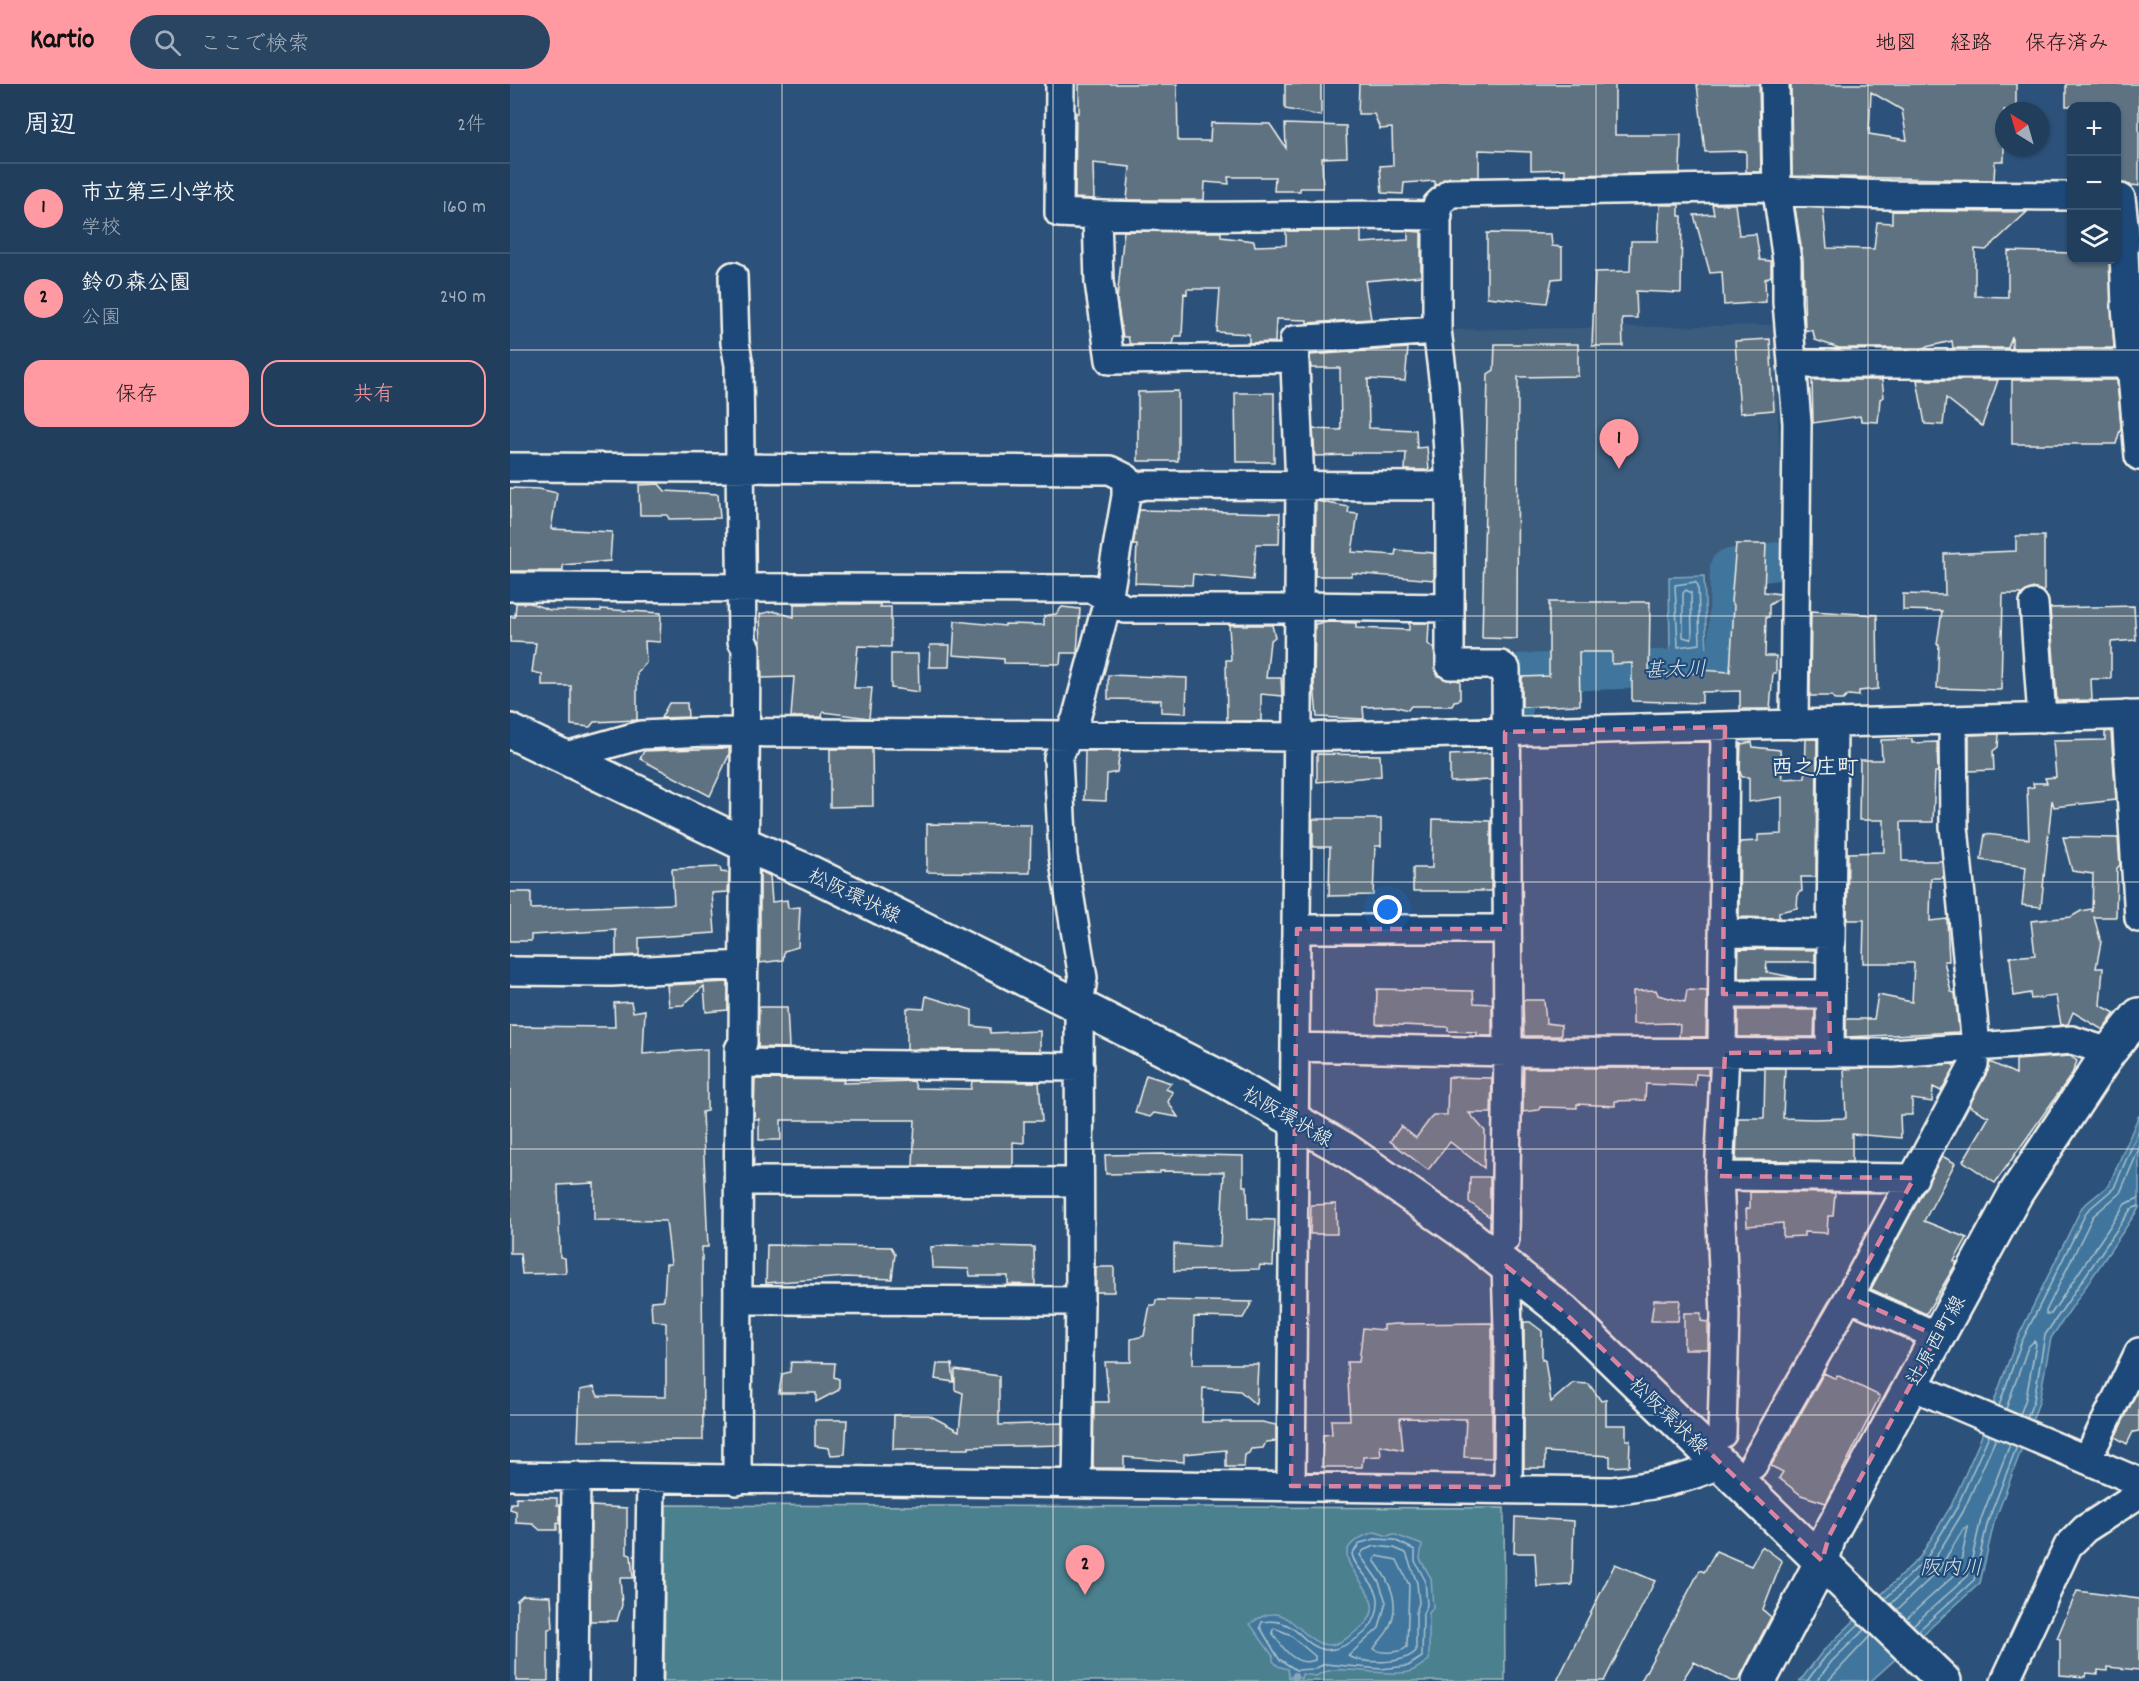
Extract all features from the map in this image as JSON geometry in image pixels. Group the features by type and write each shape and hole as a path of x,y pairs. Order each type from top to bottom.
{"main road":[{"name":"松阪環状線","path":"510,731 566,756 746,845 809,872 1079,1006 1293,1117 1414,1197 1505,1252 1564,1312 1721,1449 1828,1568 1944,1681"},
{"name":"辻原西町線","path":"1759,1681 1828,1568 1828,1536 1918,1388 1937,1336 2016,1193 2109,1052 2139,1015"}],"street":[{"path":"1060,84 1059,213 1097,216 1438,216"},
{"path":"1775,84 1777,189 1787,261 1797,423 1794,725"},
{"path":"1508,1487 1509,1359 1505,1252 1508,1052 1508,934 1505,929 1506,669 1501,665 1450,665 1450,486 1444,386 1437,330 1437,204 1450,193 1777,189 1889,195 2067,196"},
{"path":"2125,198 2126,307 2139,456"},
{"path":"1097,216 1100,282 1110,360 1281,358 1293,362"},
{"path":"733,276 735,343 739,365 742,469 742,641 746,648 743,1043 739,1049 737,1480"},
{"path":"1291,1486 1300,486 1293,362 1294,340 1437,330"},
{"path":"1792,364 2132,364"},
{"path":"510,467 742,469 967,467 1110,470 1126,478 1108,600 1076,719 1066,736 1058,758 1063,856 1083,978 1079,1006 1080,1301 1077,1484"},
{"path":"1126,490 1145,485 1450,486"},
{"path":"510,587 1092,589 1125,609 1450,608"},
{"path":"2034,604 2042,718"},
{"path":"566,756 641,735 1299,737 2132,715 2139,918"},
{"path":"1753,1465 1849,1297 1974,1064 1976,1046 1954,827 1953,720"},
{"path":"1830,1052 1833,724"},
{"path":"510,1476 1508,1487 1612,1491 1683,1480 1721,1449 1725,1315 1719,1176 1724,1053 1725,727"},
{"path":"1297,929 1505,929"},
{"path":"1725,933 1831,934"},
{"path":"510,971 612,972 744,965"},
{"path":"1723,994 1829,994"},
{"path":"1295,1047 1508,1052 1893,1053 2072,1040 2109,1052"},
{"path":"739,1063 1080,1067"},
{"path":"1719,1176 1914,1178"},
{"path":"739,1181 1079,1182"},
{"path":"1849,1297 1937,1336"},
{"path":"738,1300 1080,1301"},
{"path":"2085,1460 2139,1352"},
{"path":"1918,1388 2139,1482"},
{"path":"574,1681 576,1476"},
{"path":"648,1681 651,1479"},
{"path":"2005,1681 2068,1546 2085,1529 2139,1494"}],"highlighted area":[{"path":"1725,727 1723,994 1829,994 1830,1052 1725,1053 1719,1176 1914,1178 1849,1297 1937,1336 1829,1536 1822,1561 1564,1312 1506,1266 1508,1487 1291,1486 1297,929 1505,929 1505,732"}],"shaded area":[{"path":"1775,325 1782,554 1723,561 1723,662 1517,670 1518,653 1459,651 1458,384 1447,330"}],"green space":[{"path":"666,1505 1504,1508 1505,1681 664,1681"}],"water":[{"path":"1704,576 1707,652 1670,653 1669,577"},
{"name":"阪内川","path":"2139,1115 2139,1208 2051,1338 2039,1402 1994,1523 1980,1583 1871,1681 1800,1681 1822,1652 1920,1557 1951,1506 1979,1443 2016,1341 2082,1207 2109,1185"},
{"path":"1375,1532 1388,1536 1393,1534 1422,1545 1420,1559 1431,1578 1433,1608 1429,1613 1429,1660 1409,1672 1335,1670 1316,1676 1302,1674 1301,1679 1295,1675 1289,1678 1288,1669 1278,1666 1273,1661 1273,1656 1250,1624 1264,1616 1275,1614 1285,1617 1310,1638 1330,1645 1341,1642 1358,1630 1371,1616 1372,1602 1349,1564 1347,1552 1354,1542"}],"building":[{"path":"1079,84 1177,84 1178,141 1210,141 1211,123 1270,124 1286,148 1285,124 1346,126 1347,157 1322,158 1323,188 1274,191 1275,177 1228,177 1229,184 1205,182 1204,200 1127,200 1130,167 1093,163 1094,199 1075,198 1076,113 1079,113"},
{"path":"1285,84 1321,84 1321,116 1285,109"},
{"path":"1359,84 1615,84 1615,135 1681,135 1680,173 1565,175 1565,169 1531,170 1531,152 1479,150 1479,177 1450,177 1435,186 1435,181 1404,183 1403,194 1382,193 1380,166 1393,165 1392,128 1380,129 1374,114 1358,114"},
{"path":"1697,84 1759,84 1761,172 1746,172 1746,151 1705,152"},
{"path":"1791,84 2016,84 2016,102 1995,102 1995,156 2004,156 2004,161 1995,161 1994,180 1792,176","holes":["1871,92 1902,110 1907,140 1869,134"]},
{"path":"2066,84 2139,84 2139,186 2121,184 2121,102 2067,102 2066,106"},
{"path":"1712,204 1735,204 1739,235 1756,234 1760,260 1771,261 1771,276 1765,279 1766,302 1724,305 1722,272 1710,273 1694,215 1714,214"},
{"path":"1660,205 1679,205 1679,216 1682,216 1681,293 1636,291 1637,318 1622,318 1623,346 1592,346 1595,272 1630,271 1631,241 1658,241"},
{"path":"1795,207 1823,208 1827,248 1874,249 1877,222 1892,223 1892,211 2027,212 1986,250 1975,249 1975,296 2008,297 2008,251 2067,253 2067,264 2109,264 2114,348 2012,348 2012,336 2008,348 1953,348 1952,341 1922,348 1839,348 1815,340 1813,331 1805,330 1803,259"},
{"path":"1124,231 1221,232 1221,237 1254,241 1255,246 1286,245 1286,231 1361,231 1361,243 1408,240 1408,231 1421,232 1421,276 1365,281 1371,319 1307,323 1307,320 1276,319 1275,342 1249,343 1249,334 1217,332 1220,289 1187,289 1187,294 1184,293 1182,336 1175,336 1173,344 1130,344 1128,337 1123,337 1117,300"},
{"path":"1487,233 1551,234 1552,246 1562,247 1562,278 1552,279 1547,303 1487,297"},
{"path":"1770,339 1774,410 1740,413 1735,341"},
{"path":"1495,344 1578,344 1578,376 1518,377 1517,639 1482,638 1488,374 1494,370"},
{"path":"1408,348 1405,381 1368,379 1369,428 1416,430 1417,448 1427,447 1429,470 1405,470 1406,453 1315,456 1313,429 1341,430 1340,368 1311,368 1310,355"},
{"path":"1812,380 1882,380 1884,397 1880,399 1878,422 1861,421 1860,416 1813,423"},
{"path":"1917,380 1998,380 1982,426 1946,398 1943,425 1925,424"},
{"path":"2012,380 2117,380 2121,427 2116,444 2012,444"},
{"path":"1178,391 1178,461 1138,461 1138,392"},
{"path":"1235,393 1274,393 1274,462 1236,462"},
{"path":"659,484 665,491 718,494 720,518 669,519 667,515 640,515 639,485"},
{"path":"510,488 539,489 557,493 551,529 612,532 610,561 563,565 563,571 510,571"},
{"path":"1316,501 1349,507 1348,513 1358,514 1352,552 1395,555 1396,550 1434,553 1434,580 1352,573 1352,576 1315,576"},
{"path":"1139,510 1280,513 1279,544 1256,544 1253,580 1193,574 1192,585 1135,583 1137,545 1133,545"},
{"path":"2016,536 2044,536 2044,593 2033,588 2022,594 2003,594 2001,690 1937,688 1939,644 1937,644 1942,611 1903,610 1903,594 1945,595 1944,554 2016,551"},
{"path":"1736,544 1766,544 1764,592 1780,594 1780,598 1769,605 1769,617 1766,617 1765,656 1776,656 1776,673 1773,673 1770,709 1740,709 1740,691 1702,692 1702,703 1632,701 1632,663 1612,664 1612,652 1579,652 1580,705 1522,707 1522,677 1549,676 1549,602 1650,602 1649,675 1696,673 1700,670 1730,672 1734,605 1731,602"},
{"path":"516,603 530,603 550,610 601,611 601,609 661,613 660,642 645,641 646,663 637,673 637,720 594,722 590,727 571,725 571,686 542,686 542,674 532,672 536,643 510,642 510,616 515,617"},
{"path":"794,604 880,604 880,607 891,607 891,647 858,646 854,688 872,688 869,718 823,712 822,717 791,717 794,677 762,678 760,614 773,611 794,617"},
{"path":"2134,606 2136,640 2111,642 2111,679 2091,679 2092,700 2057,701 2050,608"},
{"path":"1062,607 1080,609 1077,653 1061,653 1060,664 1004,663 1004,659 953,655 955,621 1005,626 1005,624 1044,625 1044,616 1056,614"},
{"path":"1811,611 1877,615 1878,689 1859,691 1859,696 1848,695 1843,700 1835,700 1832,696 1810,696"},
{"path":"1356,623 1356,628 1409,630 1409,623 1429,623 1428,644 1434,649 1437,676 1460,681 1460,700 1454,701 1452,706 1411,706 1408,710 1394,706 1363,707 1364,719 1317,717 1314,684 1315,624"},
{"path":"1229,625 1272,625 1275,637 1270,641 1266,678 1281,678 1282,696 1261,694 1261,721 1227,721 1226,660 1231,660"},
{"path":"930,645 950,645 949,667 929,667"},
{"path":"891,654 918,654 919,692 891,688"},
{"path":"1108,675 1187,678 1186,713 1161,712 1161,700 1108,699"},
{"path":"669,703 687,703 688,717 661,718"},
{"path":"2111,731 2116,800 2054,807 2052,800 2041,907 2022,905 2026,867 1981,860 1985,834 2029,839 2027,788 2034,787 2033,783 2047,783 2045,778 2056,777 2053,741 2105,740 2105,732"},
{"path":"1999,734 1998,747 1993,751 1994,770 1969,771 1969,735"},
{"path":"1806,739 1817,739 1816,877 1801,877 1802,891 1798,893 1797,908 1779,912 1779,918 1739,917 1740,842 1758,841 1758,835 1782,834 1782,797 1749,802 1749,777 1742,777 1740,772 1741,744 1752,742 1753,747 1780,750 1782,779 1805,778"},
{"path":"1912,739 1912,743 1937,742 1938,772 1935,772 1933,822 1901,822 1902,861 1942,861 1943,878 1931,878 1930,921 1947,919 1949,961 1944,961 1951,992 1955,993 1959,1032 1846,1037 1846,1019 1874,1019 1878,995 1912,1002 1914,963 1863,963 1864,920 1847,920 1848,853 1884,852 1884,820 1859,820 1860,760 1882,760 1881,740"},
{"path":"729,748 729,755 710,796 640,759 644,751"},
{"path":"830,749 872,749 873,806 830,807"},
{"path":"1085,751 1120,751 1117,772 1107,774 1106,801 1084,800"},
{"path":"1491,753 1491,780 1450,782 1450,755"},
{"path":"1317,754 1380,755 1381,776 1317,782"},
{"path":"1313,819 1381,819 1381,846 1375,846 1373,895 1329,896 1330,847 1313,847"},
{"path":"1433,819 1491,821 1491,891 1413,891 1413,868 1432,868"},
{"path":"927,824 1031,825 1030,873 927,872"},
{"path":"2063,837 2118,838 2120,865 2117,868 2116,917 2094,917 2101,942 2096,968 2103,968 2100,1005 2115,1013 2103,1030 2073,1012 2068,1024 2061,1025 2056,996 2031,999 2030,993 2014,996 2010,957 2035,955 2031,921 2071,917 2081,911 2091,909 2092,912 2093,874 2072,871"},
{"path":"720,867 721,872 729,873 728,892 712,893 715,933 639,938 639,955 616,956 616,930 531,935 531,941 510,941 510,892 531,892 531,909 674,904 672,869"},
{"path":"760,871 770,876 772,902 787,900 788,908 800,907 798,947 784,951 783,960 760,963"},
{"path":"1739,949 1815,950 1815,962 1767,962 1766,972 1797,978 1738,978"},
{"path":"728,982 728,1010 706,1012 704,986 683,1005 669,1006 667,985"},
{"path":"1377,989 1473,991 1474,1003 1492,1004 1492,1036 1477,1036 1477,1032 1448,1031 1448,1027 1376,1024"},
{"path":"1656,990 1658,995 1685,1002 1687,990 1707,991 1706,1037 1679,1037 1680,1025 1673,1023 1633,1024 1633,991"},
{"path":"926,996 972,1010 972,1026 990,1028 990,1033 1040,1031 1040,1051 907,1049 907,1008 924,1009"},
{"path":"1523,1000 1544,1000 1546,1023 1561,1025 1561,1036 1524,1036"},
{"path":"631,1002 633,1012 645,1010 643,1054 707,1049 707,1111 702,1112 708,1247 702,1247 703,1440 578,1441 580,1390 594,1387 598,1396 666,1397 666,1323 652,1320 651,1301 664,1300 666,1264 671,1264 666,1221 594,1220 594,1183 558,1185 560,1257 565,1258 566,1273 522,1274 520,1253 510,1253 510,1026 615,1027 614,1003"},
{"path":"759,1007 787,1007 789,1048 758,1047"},
{"path":"1738,1010 1815,1010 1814,1037 1738,1037"},
{"path":"2070,1056 2077,1061 2072,1074 1995,1183 1963,1161 1989,1117 1969,1106 1988,1071 1990,1062 2016,1074 2016,1060"},
{"path":"1952,1064 1955,1067 1941,1091 1933,1087 1932,1102 1912,1099 1912,1115 1900,1115 1901,1138 1852,1134 1852,1162 1736,1160 1738,1118 1764,1118 1765,1068 1785,1068 1783,1118 1814,1119 1846,1118 1844,1069"},
{"path":"1524,1068 1708,1068 1708,1075 1696,1074 1695,1086 1646,1084 1645,1100 1615,1101 1615,1106 1577,1104 1577,1108 1540,1107 1539,1110 1523,1112"},
{"path":"1146,1075 1171,1083 1166,1089 1173,1092 1168,1102 1178,1117 1154,1113 1150,1117 1135,1113"},
{"path":"1448,1077 1492,1078 1491,1113 1469,1113 1485,1131 1484,1168 1450,1142 1428,1170 1390,1141 1401,1126 1416,1138 1433,1115 1447,1115"},
{"path":"755,1079 844,1080 843,1083 914,1081 916,1088 971,1089 972,1081 1039,1082 1042,1121 1024,1121 1024,1143 1013,1142 1013,1166 913,1166 915,1120 781,1120 781,1140 759,1140 759,1119 754,1119"},
{"path":"1105,1155 1243,1156 1243,1186 1247,1186 1248,1219 1275,1220 1273,1266 1260,1265 1259,1269 1174,1271 1174,1244 1220,1247 1224,1172 1160,1171 1160,1173 1106,1174"},
{"path":"1942,1156 1955,1163 1924,1221 1967,1238 1954,1261 1957,1262 1926,1314 1871,1289"},
{"path":"1470,1177 1490,1177 1490,1217 1469,1202"},
{"path":"1750,1192 1835,1193 1833,1216 1828,1216 1827,1233 1804,1232 1804,1236 1783,1237 1783,1223 1747,1226 1746,1209 1750,1208"},
{"path":"1336,1204 1337,1234 1310,1234 1311,1205"},
{"path":"767,1245 891,1247 895,1254 892,1279 846,1277 766,1283"},
{"path":"947,1245 1034,1247 1035,1285 1008,1284 1008,1276 970,1276 969,1269 932,1268 931,1247"},
{"path":"1096,1267 1114,1267 1114,1292 1096,1292"},
{"path":"1156,1300 1252,1302 1243,1318 1194,1317 1193,1364 1258,1364 1256,1405 1240,1391 1203,1388 1202,1422 1262,1422 1276,1425 1276,1441 1266,1442 1263,1448 1251,1449 1245,1455 1244,1467 1226,1467 1226,1450 1184,1454 1184,1462 1124,1457 1124,1468 1093,1468 1094,1402 1109,1402 1105,1362 1131,1362 1131,1339 1144,1336 1150,1305 1155,1305"},
{"path":"1654,1300 1680,1300 1678,1321 1651,1321"},
{"path":"1684,1313 1701,1313 1701,1321 1708,1322 1708,1349 1684,1349"},
{"path":"1524,1322 1530,1322 1542,1331 1542,1360 1545,1360 1551,1402 1573,1383 1589,1384 1601,1401 1606,1400 1606,1425 1626,1425 1626,1440 1630,1440 1629,1466 1610,1467 1610,1456 1545,1452 1545,1468 1524,1468"},
{"path":"1492,1323 1492,1458 1464,1457 1466,1419 1400,1418 1403,1450 1380,1445 1381,1456 1363,1457 1362,1467 1322,1467 1323,1435 1332,1434 1331,1420 1350,1420 1347,1362 1359,1362 1363,1328 1384,1330 1384,1325 1396,1324"},
{"path":"791,1362 835,1363 834,1377 839,1379 839,1390 816,1402 816,1393 779,1393 782,1374 790,1372"},
{"path":"937,1364 952,1364 954,1382 935,1379"},
{"path":"955,1370 999,1376 999,1425 1062,1423 1062,1445 893,1449 894,1415 929,1415 959,1431 963,1393 955,1390"},
{"path":"1824,1373 1836,1379 1837,1375 1880,1396 1826,1503 1801,1495 1779,1478 1783,1472 1771,1466"},
{"path":"2139,1388 2139,1431 2133,1432 2127,1444 2115,1437"},
{"path":"815,1420 847,1420 845,1454 831,1455 829,1448 815,1446"},
{"path":"516,1497 557,1498 557,1505 560,1505 560,1524 557,1523 557,1530 540,1530 533,1524 516,1523 516,1511 510,1509 511,1503 516,1503"},
{"path":"591,1506 627,1508 627,1554 631,1555 633,1578 620,1578 622,1605 617,1621 590,1621"},
{"path":"1515,1517 1574,1521 1572,1585 1537,1587 1535,1553 1514,1553"},
{"path":"1762,1546 1782,1561 1763,1610 1771,1617 1738,1681 1731,1681 1694,1662 1682,1681 1641,1681 1700,1570 1704,1572 1716,1551 1751,1566"},
{"path":"1615,1564 1655,1581 1604,1681 1557,1681"},
{"path":"2077,1591 2139,1599 2139,1670 2107,1667 2107,1671 2098,1670 2098,1674 2086,1673 2085,1677 2060,1675 2060,1639 2057,1638"},
{"path":"523,1595 551,1596 553,1628 548,1629 548,1681 516,1681 517,1600"}],"waterway":[{"name":"甚太川","path":"1513,717 1513,673 1727,667 1729,568 1784,560"},
{"path":"1294,1681 1295,1675"}],"place":[{"name":"市立第三小学校","path":"1619,469"},
{"name":"鈴の森公園","path":"1085,1595"}],"district":[{"name":"西之庄町","path":"1815,766"}]}
